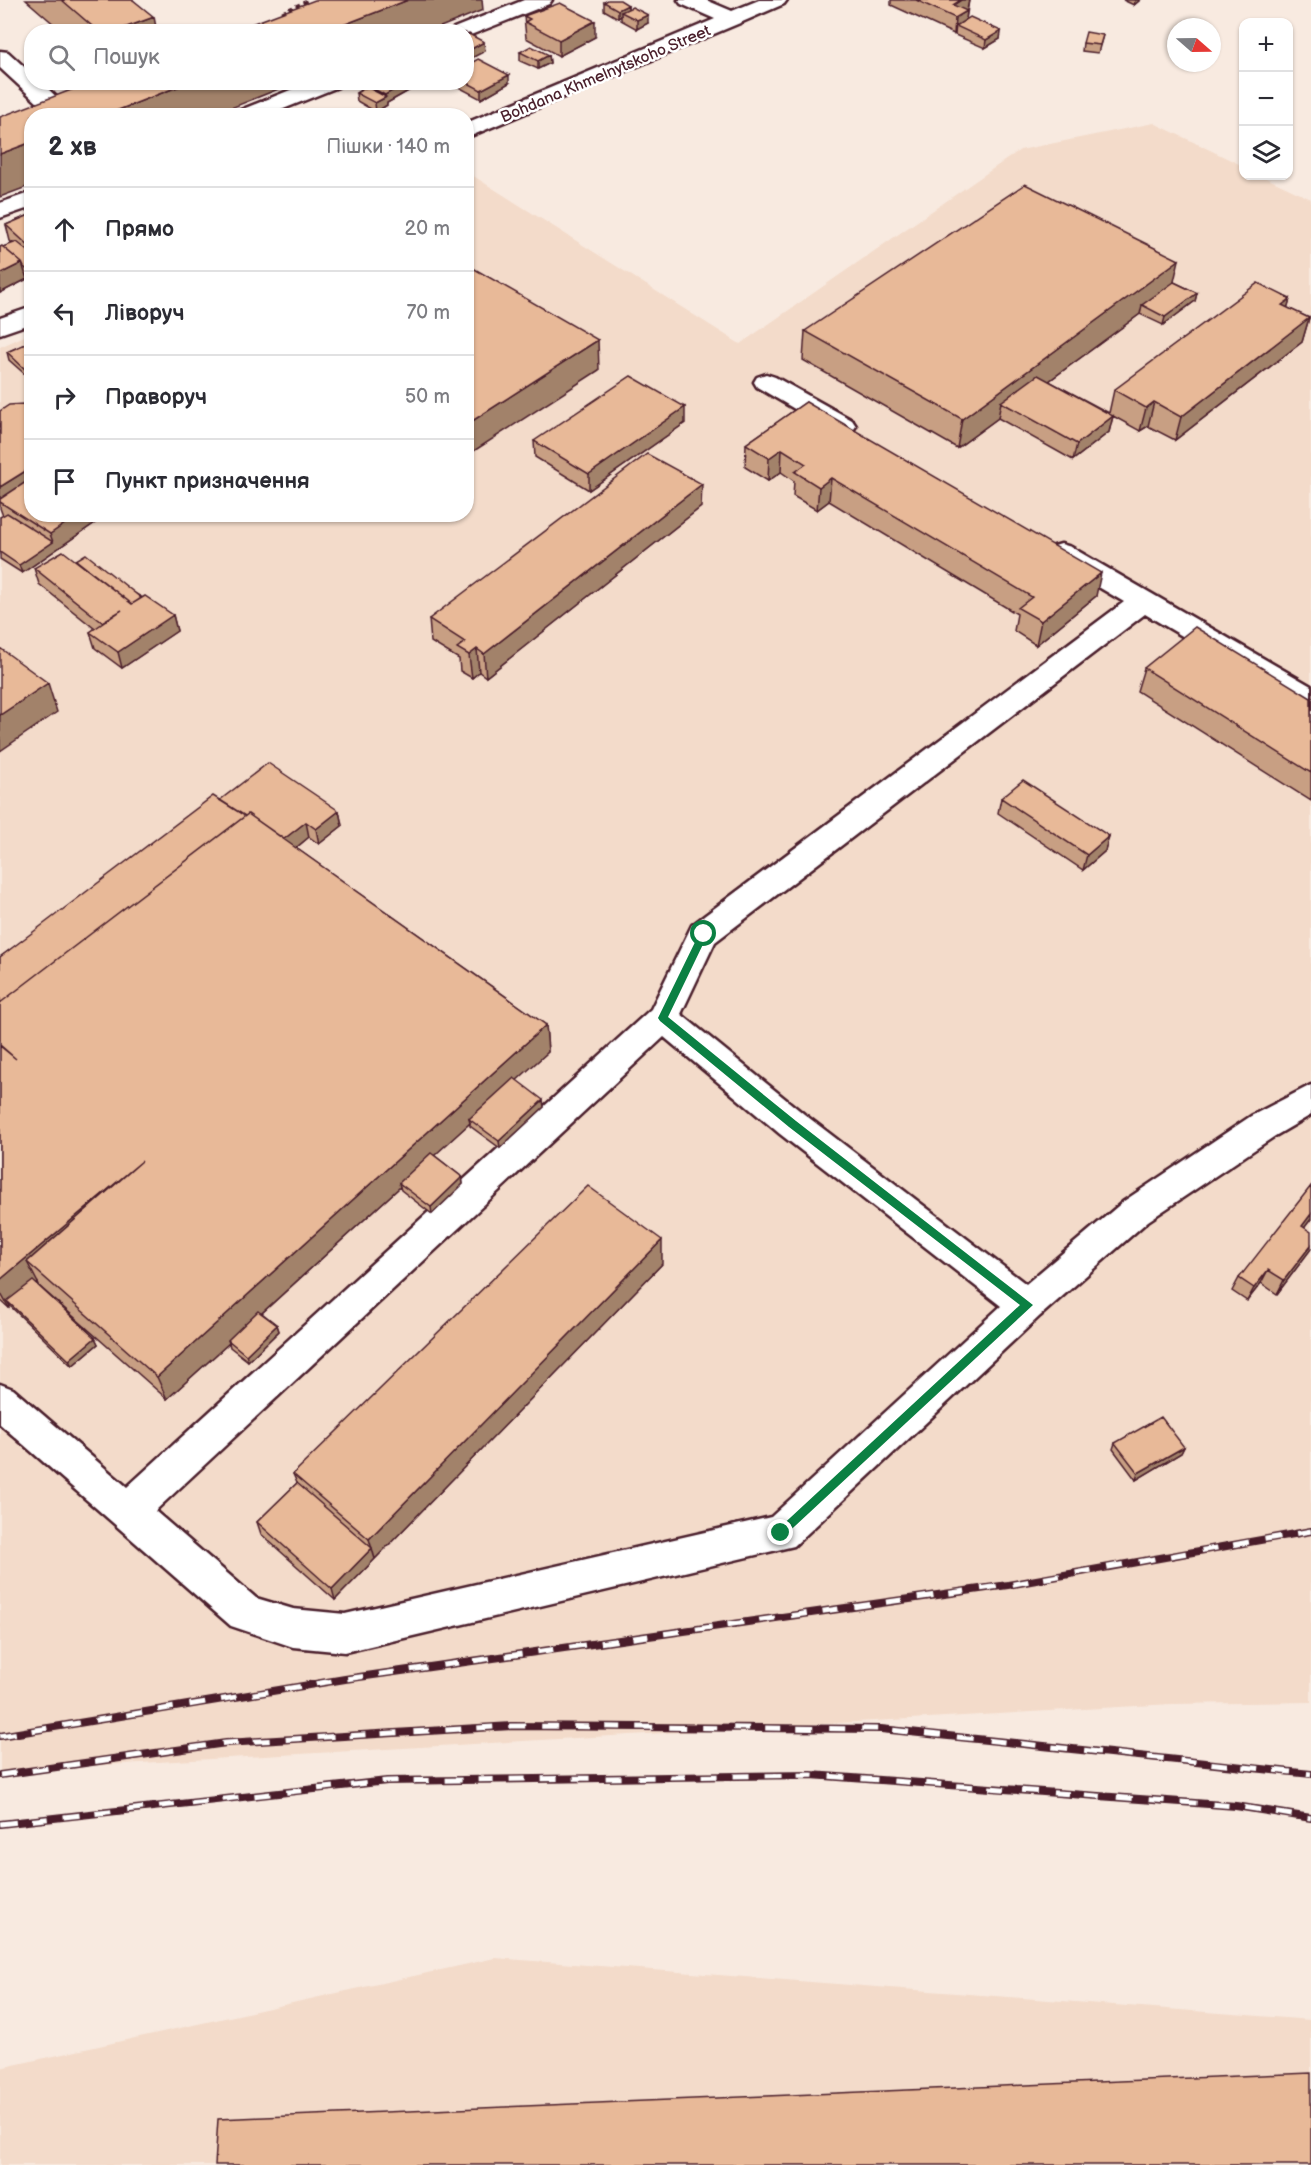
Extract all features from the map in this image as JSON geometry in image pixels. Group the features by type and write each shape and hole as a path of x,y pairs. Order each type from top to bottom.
{"street":[{"path":"474,27 542,0"},
{"path":"688,0 733,19"},
{"name":"Bohdana Khmelnytskoho Street","path":"474,128 777,0"},
{"path":"0,57 24,79"},
{"path":"36,90 55,108"},
{"path":"266,108 310,90"},
{"path":"0,211 24,202"},
{"path":"0,327 24,317"},
{"path":"766,382 868,441"},
{"path":"1042,542 1311,699"},
{"path":"127,1512 663,1018 704,934 1144,601"},
{"path":"663,1018 792,1124 1028,1305"},
{"path":"0,1401 245,1613 293,1628 345,1633 770,1536 781,1533 1028,1305 1136,1211 1263,1126 1311,1099"}],"path":[{"path":"280,14 309,0"}],"shaded area":[{"path":"1154,123 1239,164 1239,180 1271,180 1311,199 1311,1702 1172,1704 0,1771 0,347 24,336 24,522 474,522 474,176 740,344 1020,150"},
{"path":"495,1958 1311,2020 1311,2165 0,2165 0,2068"}],"building":[{"path":"62,0 133,0 154,17 135,24 90,24"},
{"path":"315,0 408,0 346,24 251,24"},
{"path":"620,0 628,5 618,10 604,2"},
{"path":"916,0 961,0 953,5 967,11 955,18"},
{"path":"560,3 595,21 559,40 525,22 530,19 524,16"},
{"path":"632,7 648,15 637,20 621,12"},
{"path":"970,17 1001,31 986,40 956,26"},
{"path":"1086,32 1103,35 1100,45 1083,43"},
{"path":"474,37 484,42 474,48"},
{"path":"531,46 549,55 538,61 520,52"},
{"path":"478,59 509,75 481,90 474,86 474,61"},
{"path":"71,90 170,90 123,108 24,108 24,145 0,154 0,117"},
{"path":"362,90 373,90 386,97 375,103 356,93"},
{"path":"376,90 393,90 385,95"},
{"path":"1025,184 1179,260 962,419 805,331"},
{"path":"24,217 24,242 6,225"},
{"path":"17,242 24,248 24,267 22,263 3,247"},
{"path":"2,246 22,263 0,274 0,247"},
{"path":"474,269 598,340 474,420"},
{"path":"1174,282 1197,293 1165,317 1142,305"},
{"path":"1258,283 1290,299 1282,305 1309,318 1181,417 1154,402 1146,408 1114,390"},
{"path":"24,345 24,368 7,352"},
{"path":"1038,375 1113,416 1077,444 1001,402"},
{"path":"631,376 685,407 589,474 534,441"},
{"path":"806,402 1101,573 1041,621 1018,608 1032,597 831,478 819,487 795,472 806,464 782,449 769,458 746,444"},
{"path":"24,404 24,472 0,487 0,411 9,405"},
{"path":"647,454 702,484 484,654 477,649 469,655 457,648 465,642 429,619"},
{"path":"24,483 24,517 0,502 0,499"},
{"path":"7,513 53,542 19,565 0,552 0,517"},
{"path":"31,522 67,522 50,534"},
{"path":"63,551 132,604 145,596 173,615 118,652 90,632 122,610 102,622 34,568"},
{"path":"86,554 141,598 132,604 76,560"},
{"path":"1195,627 1311,698 1311,773 1144,668"},
{"path":"0,648 48,683 0,715"},
{"path":"268,763 339,811 316,829 306,822 284,839 248,814 245,816 220,800"},
{"path":"1023,780 1109,836 1087,855 1001,798"},
{"path":"213,796 245,816 0,1003 0,957"},
{"path":"248,814 546,1025 157,1377 27,1262 142,1161 0,1280 0,1046 16,1059 0,1045 0,1003"},
{"path":"514,1078 543,1100 499,1141 469,1119"},
{"path":"431,1153 462,1177 431,1207 399,1183"},
{"path":"588,1186 662,1240 369,1539 293,1474"},
{"path":"1311,1186 1311,1214 1302,1226 1311,1232 1311,1245 1284,1280 1268,1270 1254,1288 1239,1278"},
{"path":"33,1281 95,1338 69,1360 7,1301"},
{"path":"258,1311 277,1325 246,1355 228,1340"},
{"path":"1161,1417 1184,1447 1138,1473 1115,1443"},
{"path":"297,1483 372,1548 332,1589 257,1522"},
{"path":"1311,2073 1311,2165 215,2165 218,2119"}],"railway":[{"path":"0,1736 345,1679 1008,1585 1311,1531"},
{"path":"0,1775 226,1743 512,1726 881,1729 1311,1774"},
{"path":"0,1824 387,1781 811,1775 1236,1806 1311,1818"}],"route":[{"path":"704,934 663,1018 792,1124 1028,1305 781,1533"}]}
